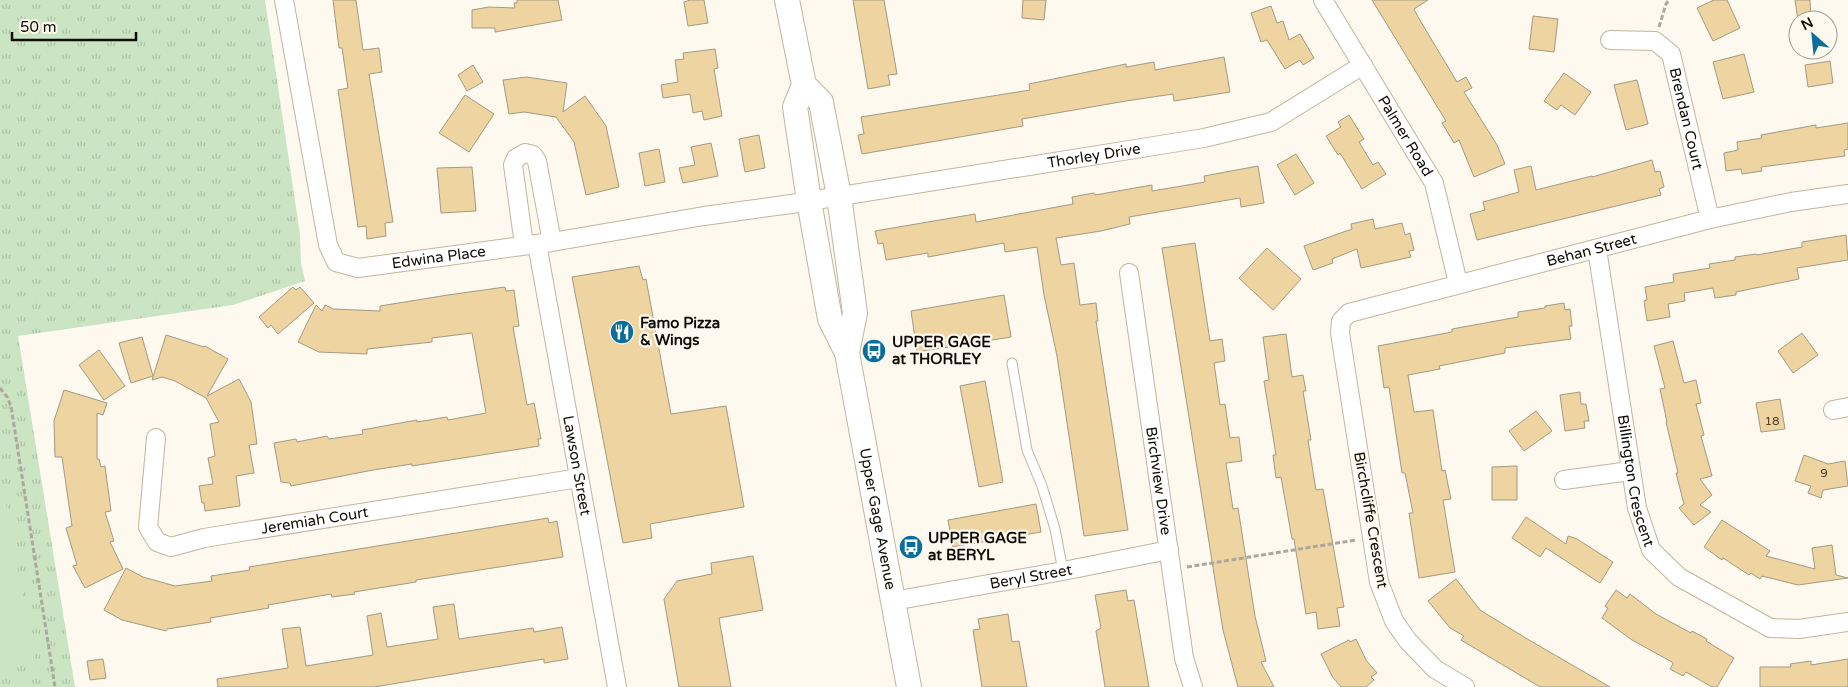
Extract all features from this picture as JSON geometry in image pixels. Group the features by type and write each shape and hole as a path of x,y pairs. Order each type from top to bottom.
{"main road":[{"path":"787,0 804,85"},
{"name":"Upper Gage Avenue","path":"847,353 856,314 839,196 821,102 804,85 795,107 809,201 830,319 847,353 909,687"}],"street":[{"name":"Edwina Place","path":"284,0 328,245 336,262 358,268 538,244 704,216 809,201"},
{"name":"Palmer Road","path":"1323,0 1434,183 1458,283"},
{"path":"1610,40 1655,41"},
{"name":"Brendan Court","path":"1655,41 1671,54 1710,219"},
{"name":"Thorley Drive","path":"809,201 1204,138 1271,122 1363,65"},
{"name":"Behan Street","path":"1341,321 1349,313 1458,283 1597,250 1710,219 1791,202 1848,194"},
{"name":"Lawson Street","path":"538,244 617,687"},
{"name":"Billington Crescent","path":"1597,250 1630,471 1637,508 1651,550 1679,576 1770,628 1799,629 1848,622"},
{"name":"Birchview Drive","path":"1129,274 1184,658 1193,687"},
{"name":"Birchcliffe Crescent","path":"1341,321 1340,333 1379,582 1394,621 1408,640 1435,669 1465,687"},
{"name":"Jeremiah Court","path":"156,438 148,527 158,542 171,547 204,538 579,478"},
{"path":"1564,480 1630,471"},
{"name":"Beryl Street","path":"893,600 1063,571 1169,550"}],"lane":[{"path":"1012,362 1027,450 1042,486 1055,529 1063,571"}],"path":[{"path":"1655,41 1666,4 1669,0"},
{"path":"0,388 8,397 11,406 55,687"},
{"path":"1171,569 1371,538"}],"green space":[{"path":"0,0 265,0 300,234 301,263 305,281 233,305 18,336 75,687 0,687"},
{"path":"0,470 34,659 0,665"}],"building":[{"path":"333,0 356,0 363,50 379,48 382,72 369,74 393,222 385,223 386,236 367,239 366,226 358,227 338,90 348,88 342,48 339,48"},
{"path":"517,0 558,0 562,20 495,32 495,28 472,28 472,10 489,7 515,8 514,3 517,3"},
{"path":"704,0 708,23 688,26 684,2"},
{"path":"853,0 884,0 897,74 888,75 890,85 868,89"},
{"path":"1023,0 1046,0 1044,20 1022,18"},
{"path":"1372,0 1428,0 1414,9 1457,82 1466,77 1472,88 1464,92 1497,145 1505,164 1474,177 1459,140 1454,143 1442,123 1446,121"},
{"path":"1714,0 1727,0 1740,28 1713,41 1697,8"},
{"path":"1795,0 1810,0 1810,10 1796,10"},
{"path":"1271,6 1277,23 1283,21 1289,40 1300,34 1314,58 1303,65 1300,60 1285,69 1267,40 1261,42 1251,13"},
{"path":"1533,16 1558,19 1554,52 1529,49"},
{"path":"715,49 718,68 714,69 722,116 704,120 702,111 693,113 690,94 663,98 661,85 678,82 675,60 684,59 683,53"},
{"path":"1744,54 1754,92 1723,99 1713,62"},
{"path":"1224,57 1230,92 1174,101 1173,94 1126,101 1022,119 1023,126 862,154 858,135 864,134 861,117 1030,90 1029,84 1126,64 1126,67 1154,62 1155,70"},
{"path":"1830,61 1833,83 1808,87 1805,65"},
{"path":"473,65 483,82 467,91 458,75"},
{"path":"1564,73 1591,92 1575,115 1561,105 1557,110 1544,101"},
{"path":"526,77 567,83 563,112 585,96 606,126 619,187 586,195 574,142 556,117 524,112 509,114 503,80"},
{"path":"1637,80 1648,124 1626,130 1614,85"},
{"path":"465,95 494,114 469,152 439,133"},
{"path":"1349,115 1364,139 1359,142 1373,165 1378,162 1386,174 1362,189 1340,153 1338,155 1326,136 1341,127 1338,122"},
{"path":"1848,123 1848,149 1844,150 1845,156 1761,167 1762,171 1742,174 1741,169 1726,171 1724,153 1738,150 1737,142 1762,138 1761,135 1816,125 1816,128"},
{"path":"759,135 765,168 745,172 739,139"},
{"path":"711,143 718,176 683,183 679,168 695,165 691,147"},
{"path":"659,149 665,182 645,186 639,153"},
{"path":"1296,154 1314,183 1295,195 1277,165"},
{"path":"1652,160 1655,172 1660,171 1664,187 1659,189 1661,195 1477,240 1470,214 1485,210 1483,202 1519,192 1514,170 1531,166 1536,190"},
{"path":"1258,166 1264,203 1241,207 1240,198 1129,217 1130,224 1056,238 1061,265 1074,263 1080,305 1096,303 1098,321 1096,321 1128,530 1084,536 1057,356 1044,295 1037,247 1005,252 1004,243 928,257 928,253 886,260 883,243 878,244 875,231 975,214 976,222 1073,204 1072,197 1152,185 1152,191 1205,182 1204,176"},
{"path":"472,167 476,211 441,213 437,168"},
{"path":"1373,219 1375,229 1402,223 1405,235 1410,233 1414,250 1409,251 1411,257 1361,268 1357,249 1332,259 1333,263 1313,270 1304,246 1352,229 1351,224"},
{"path":"1846,235 1848,260 1797,268 1799,279 1736,292 1736,295 1715,298 1713,288 1684,293 1685,301 1668,304 1670,317 1647,321 1644,301 1647,300 1645,287 1674,282 1673,274 1710,268 1709,264 1735,260 1735,257 1802,247 1802,242"},
{"path":"1195,243 1210,341 1222,339 1225,361 1214,363 1220,405 1225,404 1230,438 1239,437 1242,461 1226,463 1233,509 1238,508 1255,616 1266,661 1261,662 1274,687 1238,687 1223,630 1162,248"},
{"path":"1267,248 1301,279 1273,310 1239,278"},
{"path":"639,266 643,280 646,279 671,414 726,406 744,507 650,524 652,538 623,543 572,277"},
{"path":"293,287 296,290 300,287 314,303 278,334 271,325 268,328 259,317"},
{"path":"505,287 506,291 514,290 519,326 513,327 527,405 534,403 541,439 538,439 539,446 412,466 412,464 373,470 291,486 290,483 281,482 274,443 296,439 297,442 327,436 329,439 363,434 362,430 417,420 417,422 447,417 448,420 486,413 472,333 432,338 432,342 367,349 367,354 319,352 298,342 316,305 322,311 325,305 333,309 380,311 380,306"},
{"path":"1004,295 1011,337 917,352 911,311"},
{"path":"1564,303 1565,310 1570,309 1572,326 1569,326 1571,339 1505,348 1505,353 1439,366 1440,369 1408,375 1414,412 1433,410 1442,471 1445,470 1451,499 1443,500 1455,572 1419,578 1409,513 1413,513 1405,473 1402,473 1389,387 1384,388 1378,346 1452,332 1452,329 1518,317 1518,312"},
{"path":"1802,333 1818,355 1793,373 1778,351"},
{"path":"1286,334 1292,377 1303,375 1306,391 1303,391 1311,440 1308,440 1316,490 1323,489 1344,607 1337,608 1340,626 1318,629 1316,612 1306,614 1294,539 1292,539 1281,477 1276,478 1273,455 1276,455 1264,381 1269,380 1263,337"},
{"path":"166,335 205,346 228,359 207,396 239,379 251,402 257,444 249,445 254,473 236,476 240,506 205,511 199,486 213,484 208,458 215,456 210,424 219,422 206,398 175,381 162,377 152,380"},
{"path":"142,337 153,376 131,383 119,343"},
{"path":"1673,341 1684,383 1696,380 1701,403 1696,404 1704,435 1701,436 1712,476 1700,479 1712,495 1700,505 1711,512 1694,525 1679,508 1684,504 1660,389 1665,388 1654,346"},
{"path":"99,350 125,386 104,400 79,365"},
{"path":"985,381 1003,482 979,487 960,386"},
{"path":"64,390 107,403 103,415 97,413 97,459 99,459 101,467 105,466 111,511 105,512 114,541 110,542 123,569 85,588 73,566 77,565 66,528 72,526 62,457 55,457 54,421"},
{"path":"1580,392 1581,404 1586,404 1589,421 1584,421 1585,428 1565,431 1560,395"},
{"path":"1780,399 1785,429 1761,432 1756,403"},
{"path":"1536,411 1552,431 1524,451 1509,431"},
{"path":"1804,455 1828,464 1845,461 1848,486 1823,490 1821,498 1808,493 1811,486 1795,481"},
{"path":"1517,466 1517,500 1492,500 1492,467"},
{"path":"1036,504 1041,532 953,547 948,520"},
{"path":"1526,517 1566,544 1568,536 1577,539 1613,562 1600,583 1546,548 1540,557 1512,538"},
{"path":"548,518 549,523 557,521 563,557 416,580 416,582 354,592 355,594 332,597 331,594 268,605 269,608 210,618 211,622 167,629 166,631 122,620 104,610 126,568 143,577 175,586 212,581 211,576 250,570 249,567"},
{"path":"1722,520 1770,551 1766,556 1815,569 1812,548 1832,545 1836,575 1848,578 1798,585 1762,576 1760,579 1751,573 1749,575 1723,558 1722,560 1704,547"},
{"path":"753,556 763,610 719,618 731,687 679,687 664,599 677,581 712,574 711,563"},
{"path":"1456,579 1480,610 1610,687 1540,687 1461,640 1464,636 1450,628 1428,601"},
{"path":"1126,590 1128,601 1134,600 1149,687 1105,687 1096,631 1101,628 1095,595"},
{"path":"1616,590 1627,598 1630,594 1656,614 1691,633 1692,631 1707,639 1706,641 1734,658 1717,687 1712,687 1686,672 1683,676 1670,669 1673,664 1672,662 1632,640 1602,618 1608,608 1605,606"},
{"path":"454,604 459,639 533,628 534,632 562,627 568,659 544,663 544,659 374,687 218,687 217,679 288,668 282,629 300,627 306,666 373,655 367,616 381,613 387,647 438,639 433,607"},
{"path":"1008,614 1012,642 1019,641 1027,687 982,687 973,630 980,629 978,619"},
{"path":"1356,639 1366,660 1377,673 1371,677 1374,680 1366,687 1341,687 1332,676 1321,654 1349,640 1350,642"},
{"path":"103,659 106,678 90,680 87,661"},
{"path":"1848,659 1848,687 1760,687 1760,667 1791,667 1790,664 1811,661 1811,665"}],"place":[{"name":"Famo Pizza & Wings","path":"622,332"},
{"name":"UPPER GAGE at THORLEY","path":"874,351"},
{"name":"UPPER GAGE at BERYL","path":"911,547"}]}
